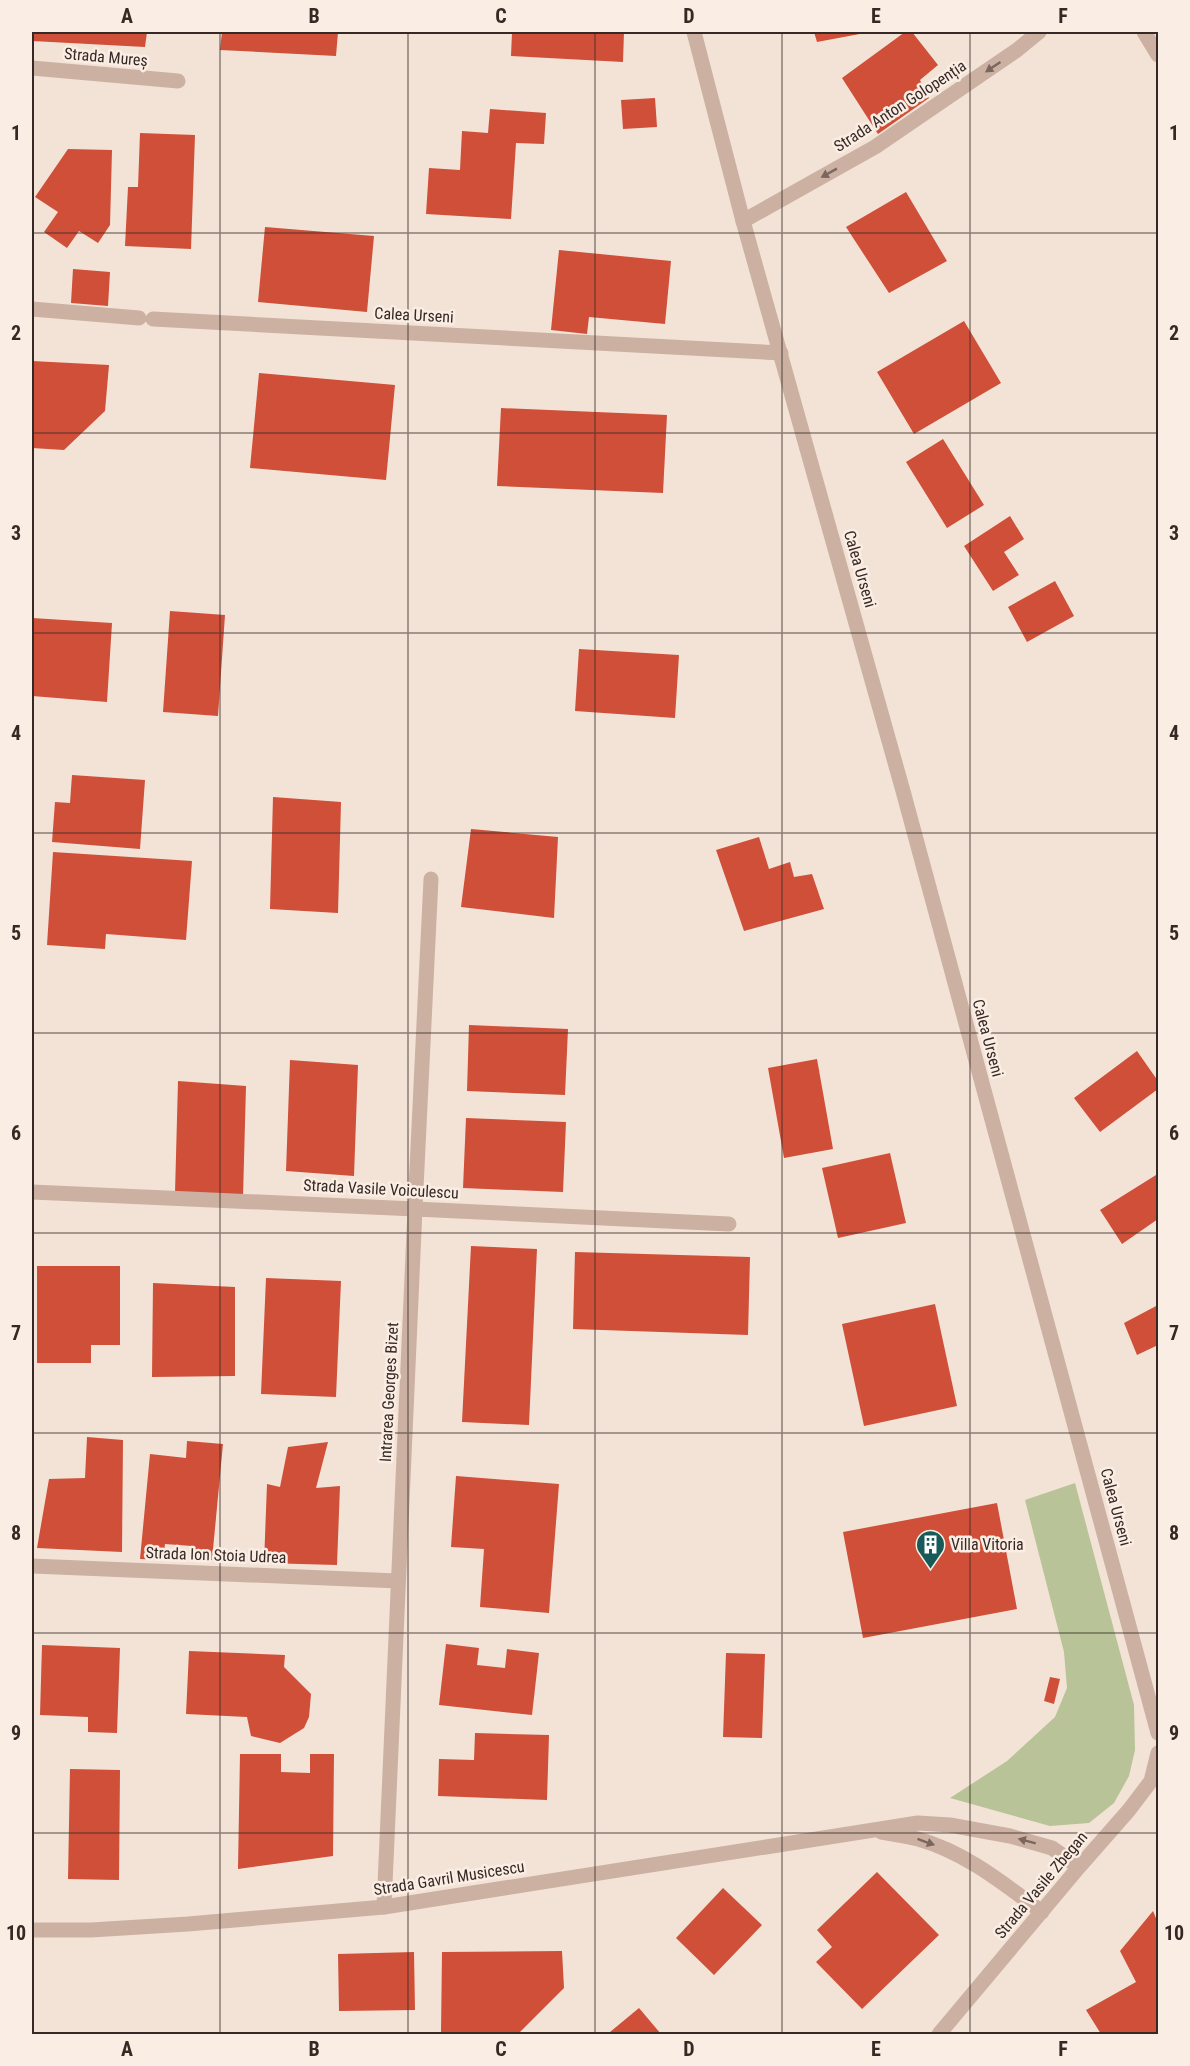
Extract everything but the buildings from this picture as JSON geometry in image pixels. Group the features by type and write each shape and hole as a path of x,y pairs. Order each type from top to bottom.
{"street":[{"name":"Calea Urseni","path":"694,32 743,221 903,791 1158,1733"},
{"name":"Strada Anton Golopenția","path":"743,221 875,147 1017,50 1039,32"},
{"path":"1143,32 1158,55"},
{"name":"Strada Mureș","path":"32,68 178,81"},
{"name":"Calea Urseni","path":"32,309 146,318 781,353"},
{"name":"Intrarea Georges Bizet","path":"384,1907 431,879"},
{"name":"Strada Vasile Voiculescu","path":"32,1192 729,1224"},
{"name":"Strada Ion Stoia Udrea","path":"32,1566 398,1581"},
{"name":"Strada Vasile Zbegan","path":"939,2034 1129,1810 1151,1780 1158,1753"},
{"name":"Strada Gavril Musicescu","path":"32,1930 91,1930 177,1925 384,1907 918,1823 950,1825 1010,1836 1052,1848 1079,1867"},
{"name":"Strada Gavril Musicescu","path":"869,1829 919,1839 952,1852 1000,1881 1042,1912"}],"green space":[{"path":"1075,1483 1134,1705 1135,1750 1129,1776 1114,1803 1089,1823 1050,1826 950,1798 1007,1761 1055,1717 1067,1688 1064,1652 1025,1500"}],"place":[{"name":"Villa Vitoria","path":"930,1570"}]}
